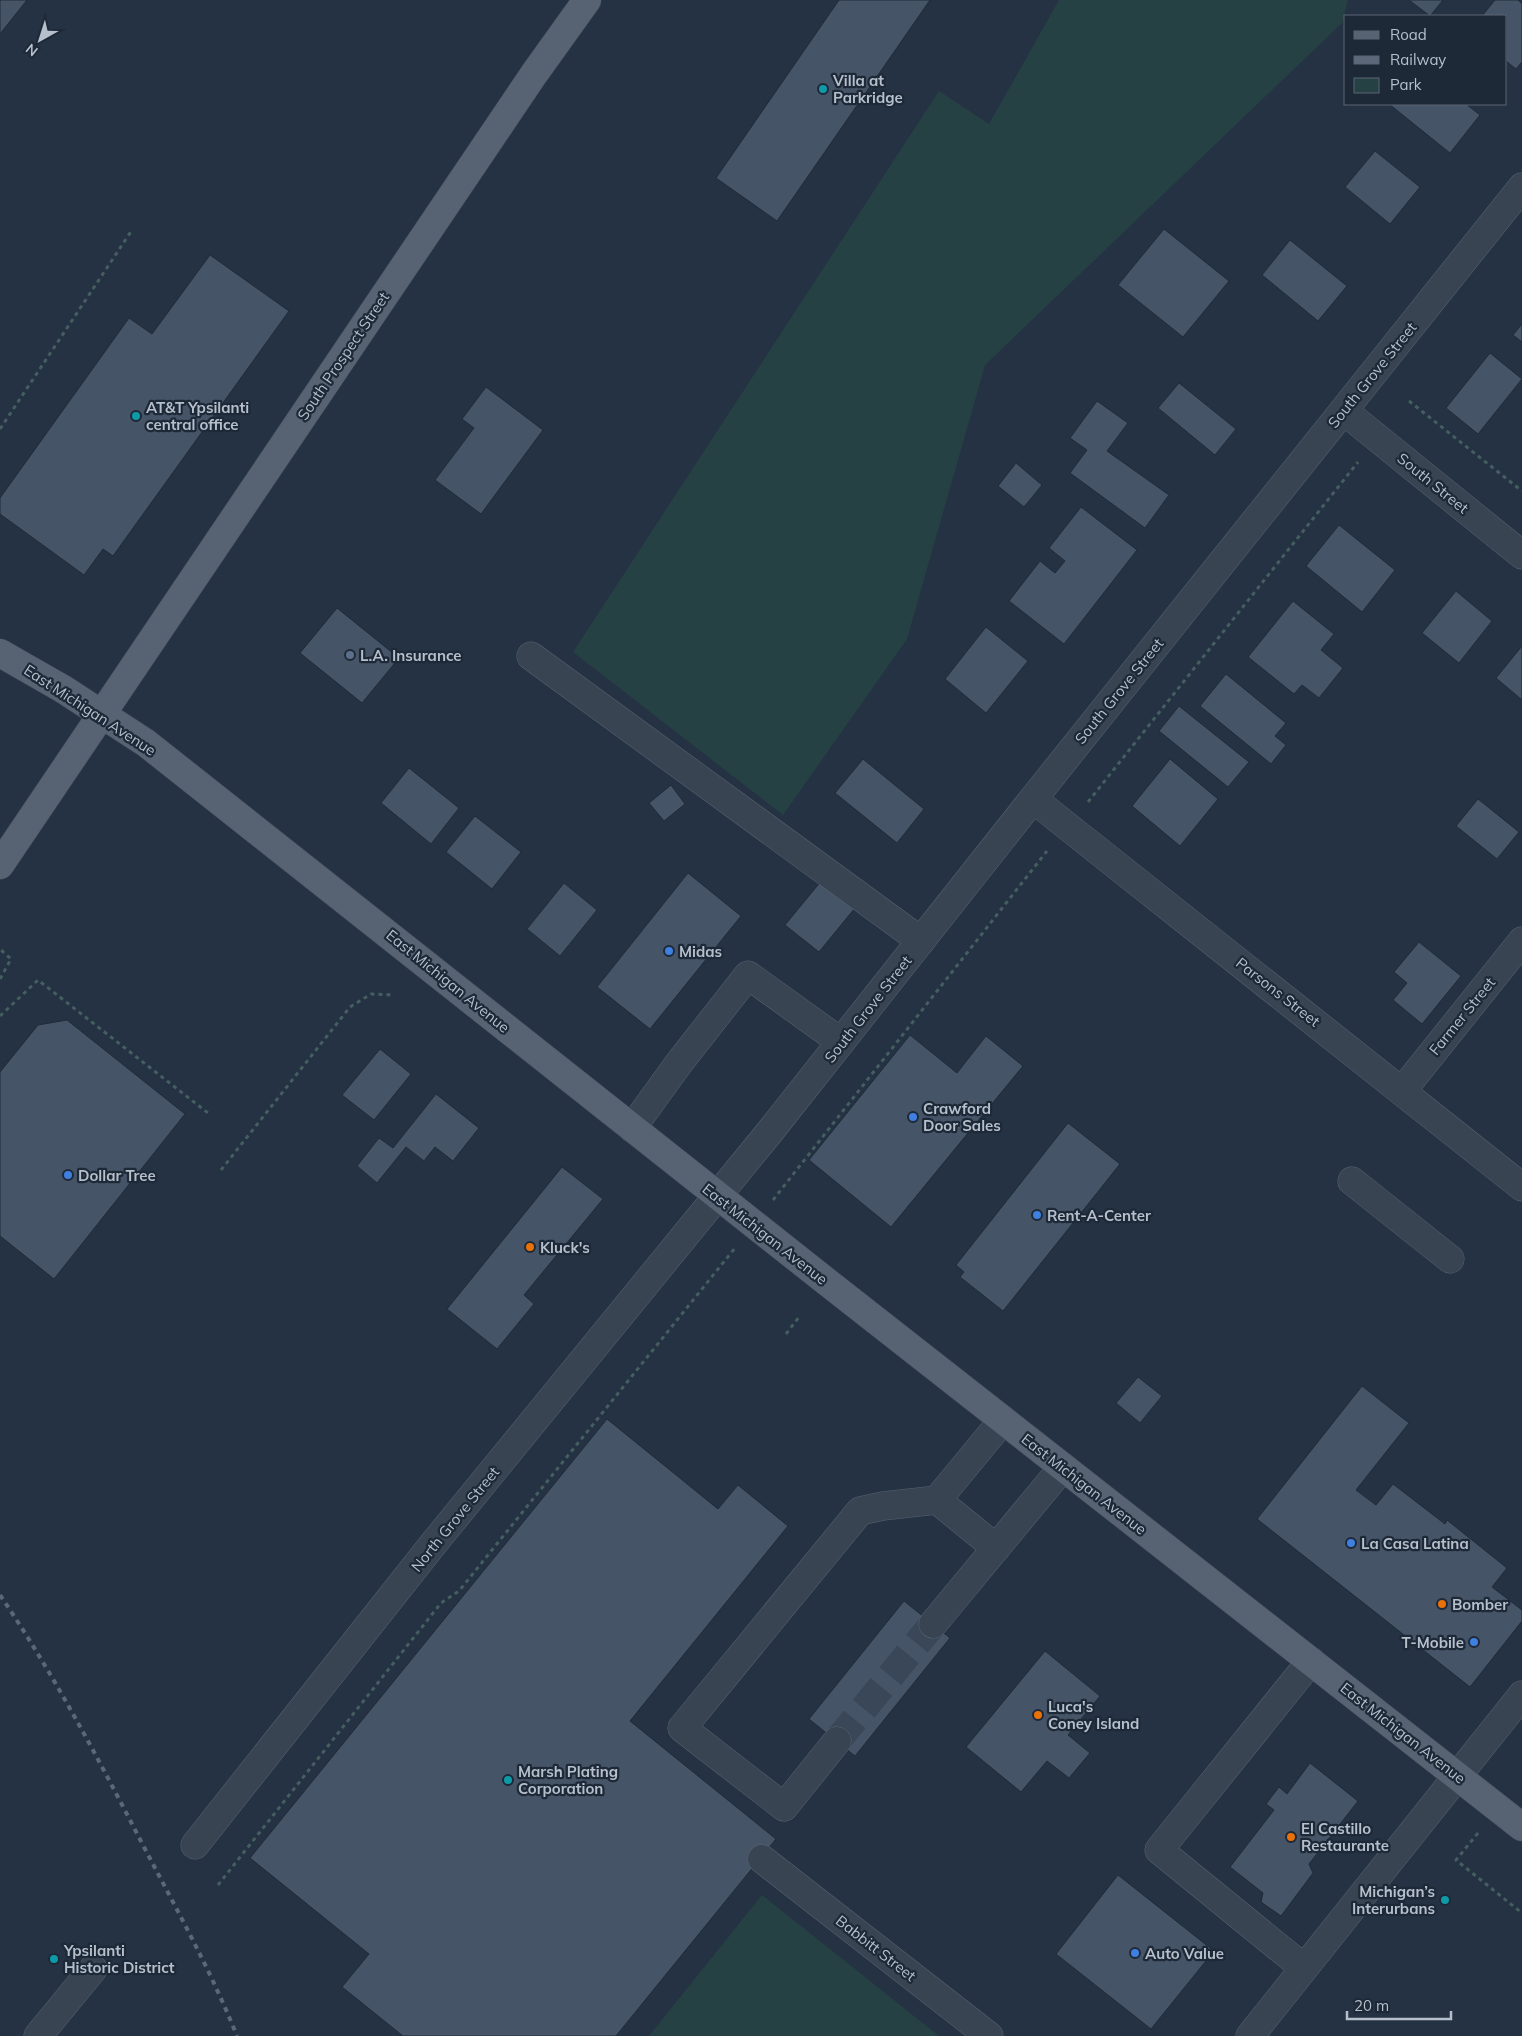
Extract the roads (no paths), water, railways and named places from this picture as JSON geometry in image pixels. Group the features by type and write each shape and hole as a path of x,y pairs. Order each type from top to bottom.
{"main road":[{"name":"South Prospect Street","path":"0,865 534,74 587,0"},
{"name":"East Michigan Avenue","path":"0,654 102,713 146,743 753,1224 1522,1827"}],"street":[{"name":"South Grove Street","path":"718,1196 1522,187"},
{"name":"South Street","path":"1344,411 1522,555"},
{"path":"531,656 921,941"},
{"name":"Parsons Street","path":"1033,799 1522,1187"},
{"name":"Farmer Street","path":"1402,1091 1522,941"},
{"path":"632,1128 748,975 841,1042"},
{"path":"1352,1181 1450,1260"},
{"name":"North Grove Street","path":"195,1845 434,1543 718,1196"},
{"path":"837,1742 784,1807 682,1728 860,1511 882,1506 938,1500 1003,1420"},
{"path":"933,1624 1063,1467"},
{"path":"938,1500 996,1548"},
{"path":"1304,1968 1159,1850 1311,1661"},
{"path":"1250,2036 1522,1695"},
{"name":"Babbitt Street","path":"762,1859 989,2036"},
{"path":"38,2036 93,1969"}],"tunnel":[{"path":"837,1741 933,1624"}],"railway":[{"path":"0,1595 40,1657 94,1752 193,1941 237,2036"}],"place":[{"name":"Villa at Parkridge","path":"823,89"},
{"name":"AT&T Ypsilanti central office","path":"136,416"},
{"name":"L.A. Insurance","path":"350,655"},
{"name":"Midas","path":"669,951"},
{"name":"Crawford Door Sales","path":"913,1117"},
{"name":"Dollar Tree","path":"68,1175"},
{"name":"Rent-A-Center","path":"1037,1215"},
{"name":"Kluck's","path":"530,1247"},
{"name":"La Casa Latina","path":"1351,1543"},
{"name":"Bomber","path":"1442,1604"},
{"name":"T-Mobile","path":"1474,1642"},
{"name":"Luca's Coney Island","path":"1038,1715"},
{"name":"Marsh Plating Corporation","path":"508,1780"},
{"name":"El Castillo Restaurante","path":"1291,1837"},
{"name":"Michigan’s Interurbans","path":"1445,1900"},
{"name":"Auto Value","path":"1135,1953"},
{"name":"Ypsilanti Historic District","path":"54,1959"}]}
